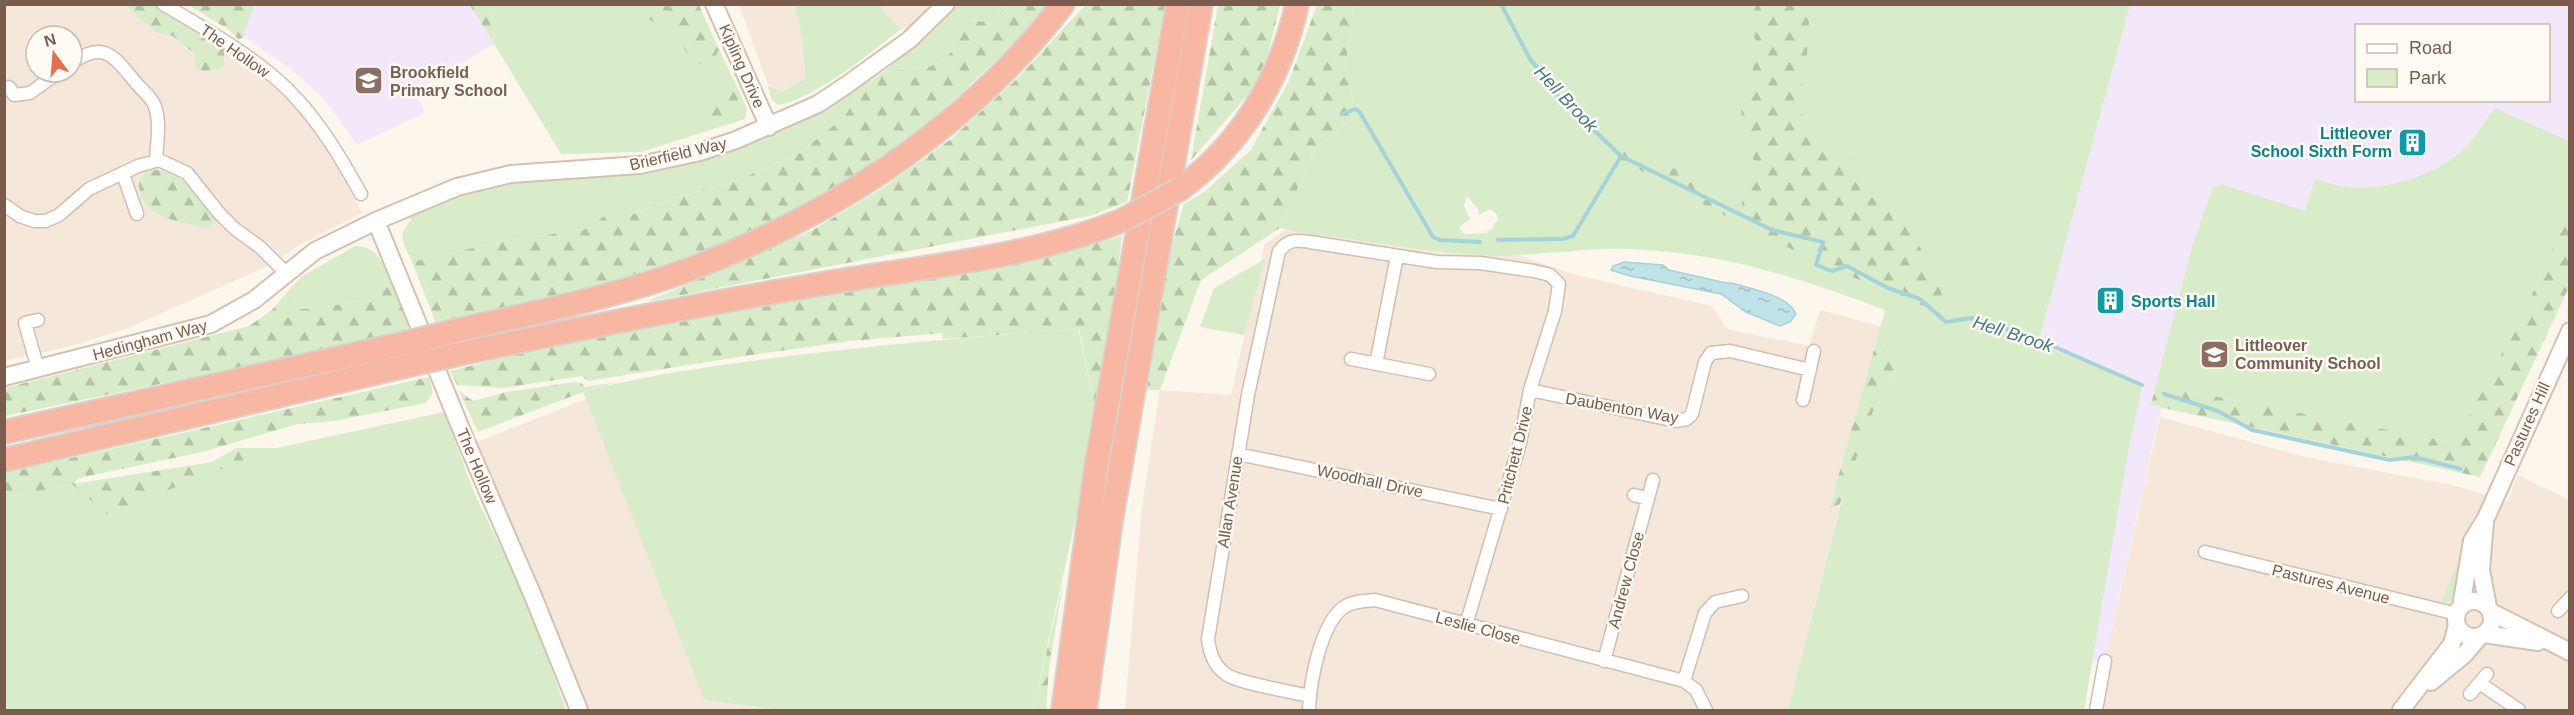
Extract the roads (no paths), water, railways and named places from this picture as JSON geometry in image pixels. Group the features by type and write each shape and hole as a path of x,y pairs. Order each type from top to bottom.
{"highway":[{"path":"4,460 459,342 671,276 766,238 816,212 881,173 957,115 1025,49 1063,4"},
{"path":"1063,711 1096,468 1178,4"},
{"path":"1086,711 1111,521 1201,4"},
{"path":"459,342 653,314 976,258 1077,236 1123,220 1196,178 1227,148 1256,108 1278,66 1297,4"},
{"path":"4,432 401,356"}],"street":[{"name":"The Hollow","path":"163,4 262,68 294,94 343,162 361,194"},
{"name":"Kipling Drive","path":"714,4 769,127"},
{"name":"Brierfield Way","path":"376,221 457,187 481,180 511,174 603,169 670,159 718,146 769,127 818,104 871,69 909,40 946,4"},
{"path":"84,56 101,51 113,56 154,104 157,125 156,160"},
{"path":"9,87 14,95 30,93 43,84"},
{"path":"4,205 20,216 34,221 46,221 59,215 89,189 138,166 156,160 163,161 187,173 219,213 235,229 260,247 286,273"},
{"path":"123,174 137,214"},
{"name":"The Hollow","path":"376,221 579,711"},
{"name":"Hedingham Way","path":"4,377 211,324 254,300 315,251 376,221"},
{"name":"Allan Avenue","path":"1309,696 1229,676 1210,654 1208,639 1238,454 1279,251 1286,242 1295,240 1397,256"},
{"path":"1376,364 1397,256"},
{"name":"Pritchett Drive","path":"1397,256 1437,262 1480,262 1534,271 1550,275 1559,284 1556,311 1530,390 1520,443 1466,625"},
{"path":"38,320 25,323 38,369"},
{"name":"Pastures Hill","path":"2403,707 2452,644 2472,541 2486,518 2570,331"},
{"name":"Daubenton Way","path":"1530,390 1676,421 1687,419 1692,414 1706,362 1711,353 1730,351 1810,370"},
{"path":"1803,400 1814,351"},
{"path":"1351,359 1429,374"},
{"name":"Woodhall Drive","path":"1238,454 1502,509"},
{"name":"Andrew Close","path":"1604,661 1653,480"},
{"path":"1634,495 1648,499"},
{"name":"Pastures Hill","path":"2486,518 2481,570 2489,610"},
{"name":"Pastures Avenue","path":"2205,552 2458,615"},
{"path":"1706,711 1696,690 1684,681 1705,613 1715,602 1742,596"},
{"path":"2558,611 2570,598"},
{"name":"Leslie Close","path":"1309,711 1309,696 1326,632 1334,617 1345,606 1360,601 1375,600 1684,681"},
{"path":"2551,644 2482,635 2470,637 2462,633 2458,615 2470,601 2477,601 2489,610 2570,652"},
{"path":"2403,707 2465,654 2491,625 2489,610"},
{"path":"2096,711 2105,661"},
{"path":"2470,694 2484,679 2519,711"}],"water":[{"path":"1624,262 1663,265 1669,270 1758,290 1785,302 1796,314 1790,322 1780,326 1746,312 1721,294 1630,276 1611,270 1613,266"}],"waterway":[{"name":"Hell Brook","path":"1498,240 1563,239 1573,236 1621,156 1554,92 1551,81 1531,61 1501,4"},
{"path":"1342,114 1355,109 1359,111 1433,237 1440,240 1480,242"},
{"name":"Hell Brook","path":"1621,156 1772,230 1823,242 1816,265 1832,271 1847,266 1888,288 1920,299 1946,322 1971,318 2032,337 2142,385"},
{"name":"Hell Brook","path":"2164,394 2218,411 2252,430 2390,460 2414,457 2461,469"}],"place":[{"name":"Brookfield Primary School","path":"369,81"},
{"name":"Littleover School Sixth Form","path":"2413,142"},
{"name":"Sports Hall","path":"2110,301"},
{"name":"Littleover Community School","path":"2214,354"}]}
